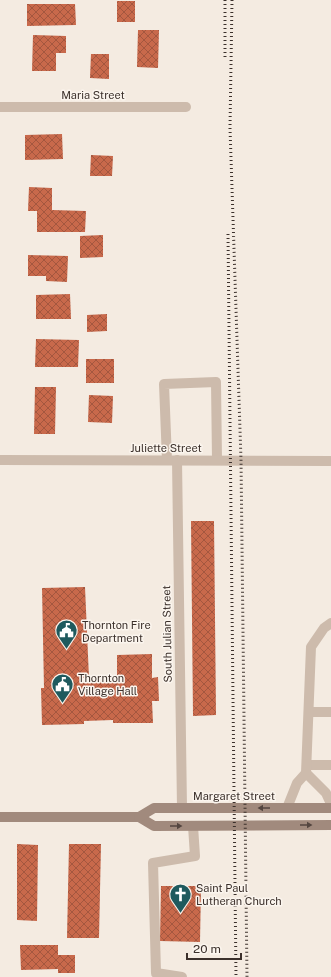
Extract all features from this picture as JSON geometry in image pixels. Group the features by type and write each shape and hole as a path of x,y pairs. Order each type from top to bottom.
{"street":[{"name":"Maria Street","path":"0,107 186,107"},
{"name":"South Julian Street","path":"182,808 172,460 164,384 216,382 217,460"},
{"name":"Juliette Street","path":"0,460 331,461"},
{"path":"287,808 297,783 306,769 311,647 324,628 331,623"},
{"path":"309,712 331,712"},
{"path":"306,769 331,765"},
{"path":"306,769 326,793 331,804"},
{"name":"Margaret Street","path":"0,817 139,817 154,808 331,808"},
{"name":"Margaret Street","path":"139,817 154,826 331,825"},
{"path":"182,977 156,973 153,863 195,856 194,826"}],"building":[{"path":"117,1 135,1 135,22 117,22"},
{"path":"27,4 75,4 76,25 27,26"},
{"path":"138,30 159,30 158,68 137,67"},
{"path":"33,35 66,36 66,53 56,53 56,71 32,71"},
{"path":"91,54 109,54 109,79 90,78"},
{"path":"62,134 63,159 25,160 25,135"},
{"path":"91,155 113,156 112,176 90,176"},
{"path":"29,187 52,188 52,210 86,211 85,232 37,232 37,211 28,211"},
{"path":"103,235 103,257 80,258 80,236"},
{"path":"28,255 68,256 67,282 46,281 46,276 28,276"},
{"path":"70,294 71,319 36,319 36,295"},
{"path":"107,314 107,331 87,332 87,315"},
{"path":"36,339 79,340 78,367 35,367"},
{"path":"86,359 114,359 114,383 86,383"},
{"path":"35,387 56,387 55,434 34,434"},
{"path":"89,395 113,396 112,423 88,422"},
{"path":"191,521 214,521 216,715 193,716"},
{"path":"85,587 89,678 80,678 80,683 117,682 117,655 152,654 152,678 158,677 159,701 152,701 153,723 113,723 113,720 84,721 84,724 42,725 41,688 44,688 42,588"},
{"path":"17,844 38,845 37,921 17,920"},
{"path":"69,844 101,844 99,938 67,938"},
{"name":"Saint Paul Lutheran Church","path":"161,886 201,886 200,942 160,941"},
{"path":"20,945 58,945 58,955 75,955 75,973 58,973 58,969 21,970"}],"railway":[{"path":"225,0 225,58"},
{"path":"232,0 230,128 241,460 247,977"},
{"path":"228,234 236,977"}],"place":[{"name":"Thornton Fire Department","path":"66,650"},
{"name":"Thornton Village Hall","path":"62,704"},
{"name":"Saint Paul Lutheran Church","path":"180,914"}]}
